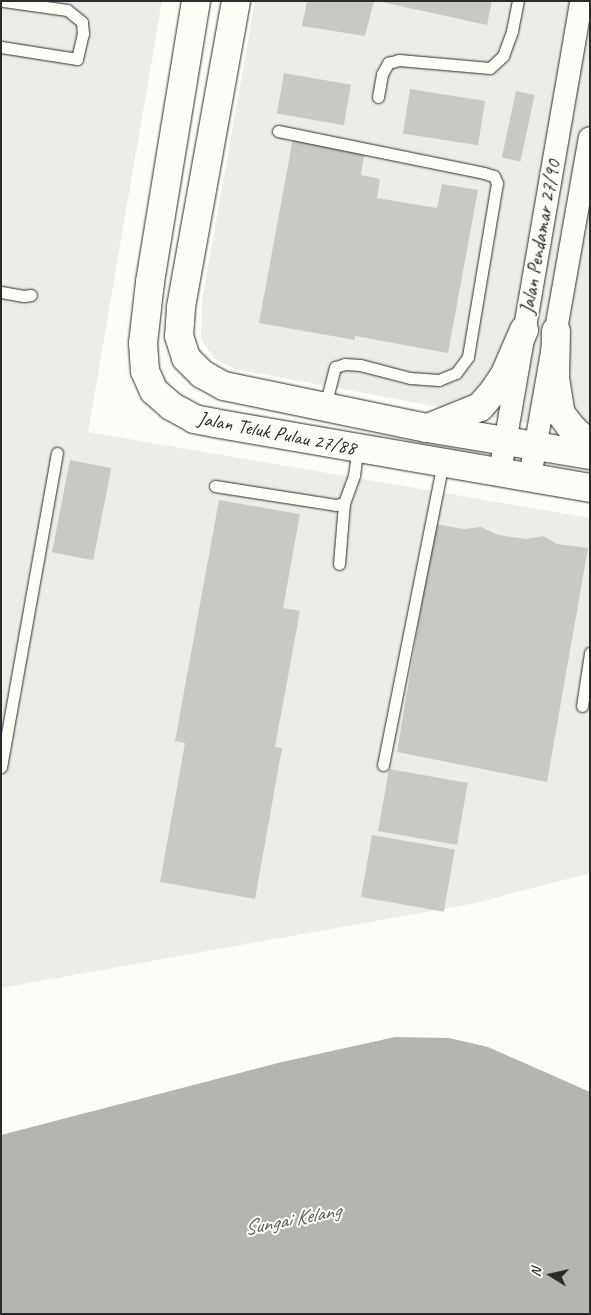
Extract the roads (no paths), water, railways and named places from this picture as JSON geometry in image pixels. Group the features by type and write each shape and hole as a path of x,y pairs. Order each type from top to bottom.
{"street":[{"name":"Jalan Teluk Pulau 27/88","path":"196,1 150,282 143,343 145,371 154,391 171,406 194,419 590,488"},
{"name":"Jalan Teluk Pulau 27/88","path":"236,1 181,308 179,336 186,358 202,374 224,386 427,428 590,455"},
{"name":"Jalan Pendamar 27/90","path":"500,472 581,1"},
{"name":"Jalan Pendamar 27/90","path":"530,477 586,175 590,138"},
{"path":"427,428 480,407 494,392 524,330"},
{"path":"556,330 555,378 561,414 570,426 590,444"}],"lane":[{"path":"1,47 78,60 83,34 82,22 67,10 4,1"},
{"path":"378,97 382,74 388,62 399,60 490,68 503,56 512,31 518,1"},
{"path":"278,131 484,173 494,176 497,183 468,357 456,373 439,380 410,378 360,365 345,364 335,367 325,406"},
{"path":"1,292 24,296 31,295"},
{"path":"339,564 344,503 354,475 358,448"},
{"path":"1,768 57,453"},
{"path":"383,765 443,462"},
{"path":"215,486 336,505 344,503"},
{"path":"582,706 590,653"}],"water":[{"name":"Sungai Kelang","path":"395,1037 449,1038 488,1047 590,1092 590,1314 1,1314 1,1135 282,1062"}]}
